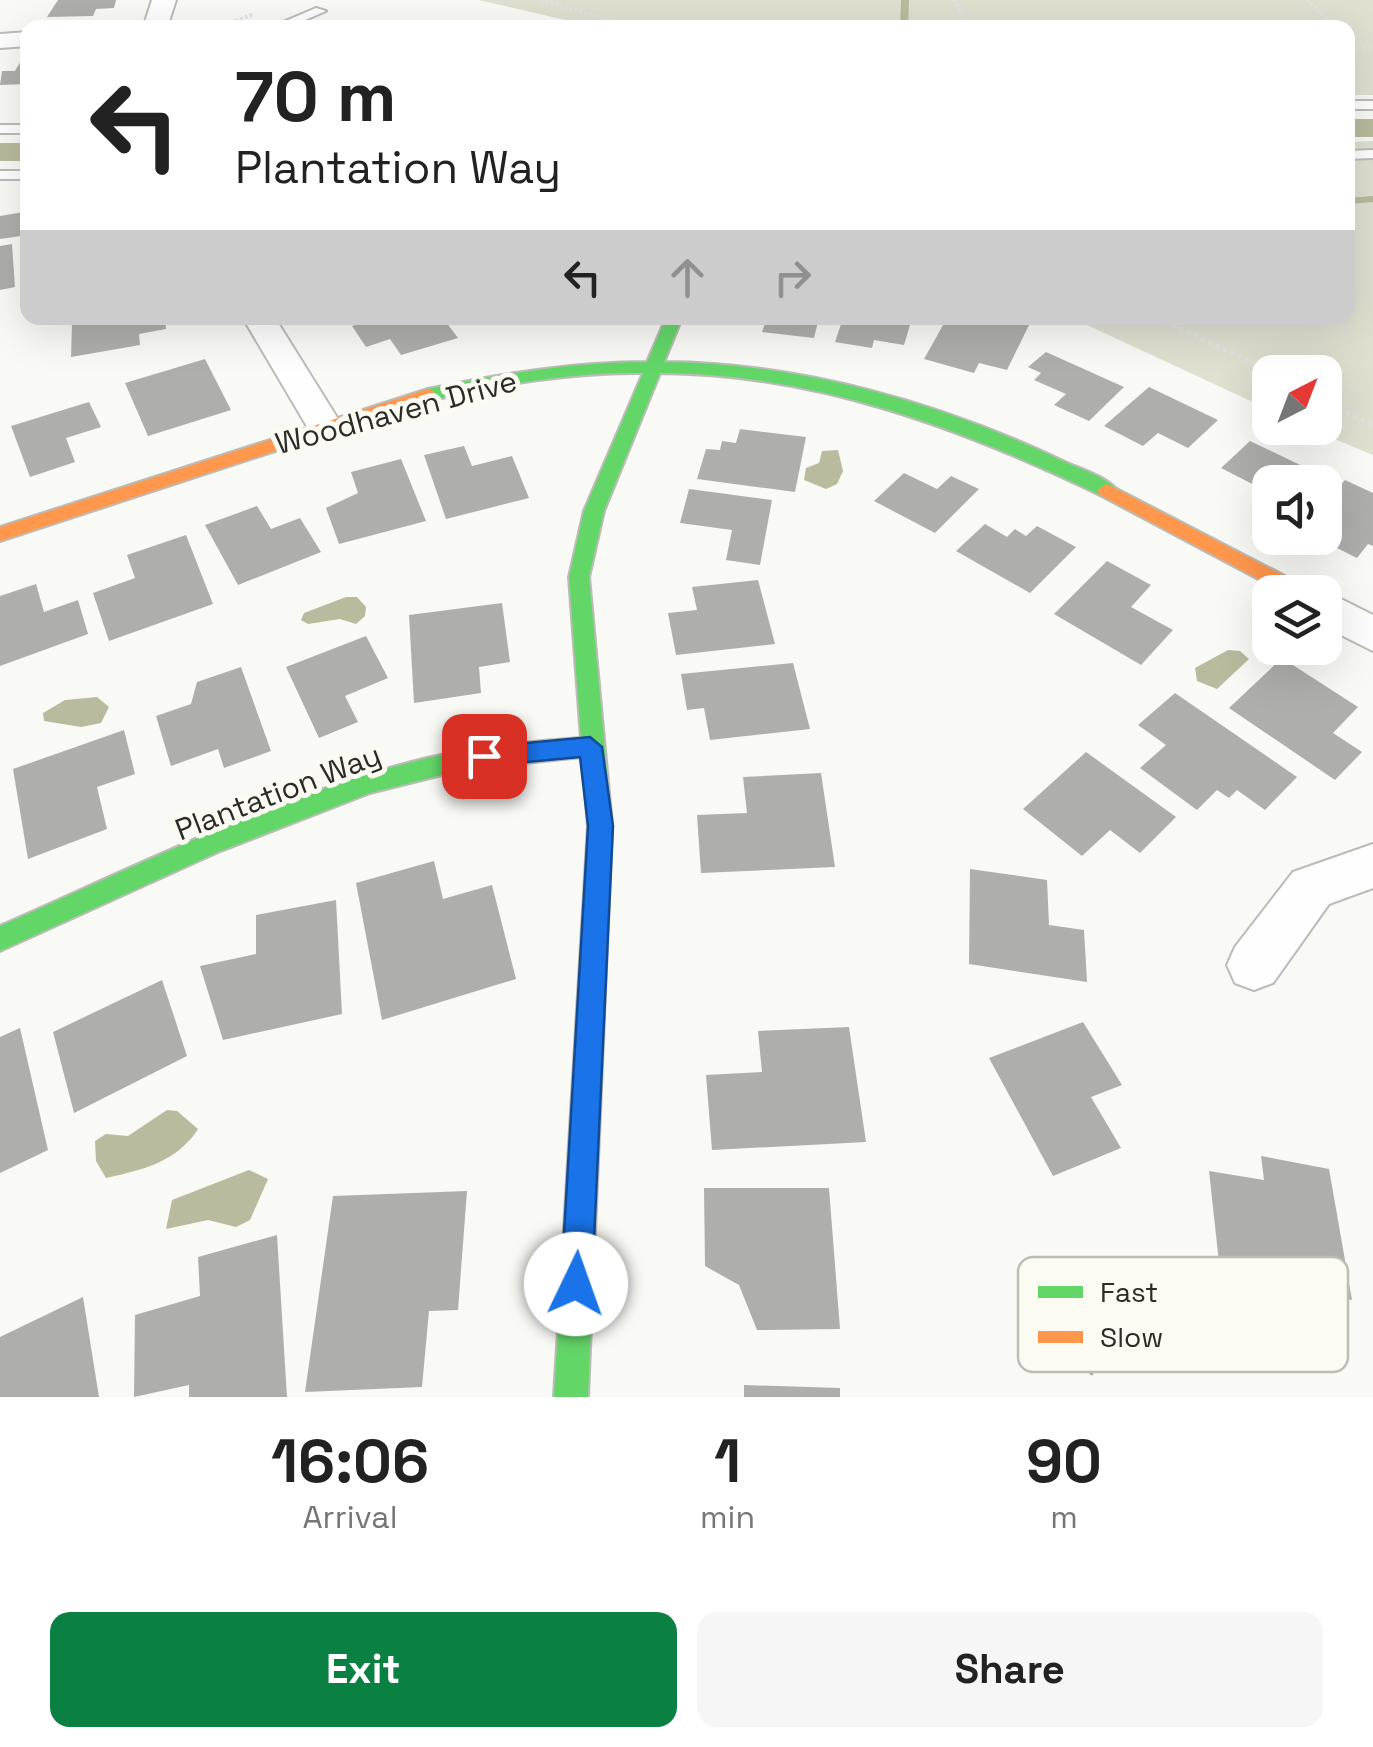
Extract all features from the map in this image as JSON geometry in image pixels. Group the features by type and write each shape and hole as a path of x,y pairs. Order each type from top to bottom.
{"street":[{"path":"262,325 324,427"},
{"path":"571,1397 600,826 590,747 579,578 594,510 671,325"},
{"name":"Woodhaven Drive","path":"0,534 324,427 504,378 590,368 653,368 813,383 895,401 988,433 1266,575"},
{"path":"1342,617 1373,635"},
{"name":"Plantation Way","path":"0,939 283,818 404,775 484,756 590,747"},
{"path":"1254,966 1311,888 1373,866"}],"lane":[{"path":"296,20 320,11"}],"path":[{"path":"541,0 610,20"},
{"path":"1307,0 1328,20"},
{"path":"1173,325 1252,363"},
{"path":"1342,410 1373,426"}],"shaded area":[{"path":"479,0 1373,0 1373,95 1355,95 1355,20 565,20"},
{"path":"1373,141 1373,455 1342,442 1342,355 1252,355 1252,402 1087,325 1355,325 1355,142"},
{"path":"838,450 843,471 837,484 826,489 804,480 806,468 819,463 822,451"},
{"path":"346,597 357,597 366,607 365,616 356,624 340,619 308,624 301,620 304,613"},
{"path":"1228,650 1240,651 1249,659 1217,689 1197,681 1195,668"},
{"path":"97,697 109,707 101,723 81,727 44,721 43,713 65,700"},
{"path":"167,1110 177,1111 198,1129 189,1140 158,1163 106,1178 96,1161 95,1141 106,1134 128,1136"},
{"path":"249,1170 268,1179 250,1220 236,1227 208,1220 166,1229 172,1200"}],"building":[{"path":"58,0 116,0 114,8 96,9 93,16 47,17"},
{"path":"20,62 20,84 0,85 2,71 15,71"},
{"path":"20,213 20,236 0,239 0,216"},
{"path":"12,244 15,287 0,290 0,246"},
{"path":"72,325 166,325 166,329 139,334 140,345 71,357"},
{"path":"448,325 458,338 401,355 390,339 366,347 352,326"},
{"path":"764,325 817,325 814,338 762,332"},
{"path":"841,325 910,325 904,345 874,340 872,348 835,342"},
{"path":"943,325 1029,325 1007,370 979,363 974,373 924,359"},
{"path":"1046,352 1124,387 1089,421 1054,405 1066,394 1034,380 1041,373 1028,367"},
{"path":"205,359 231,410 148,436 125,383"},
{"path":"1149,387 1218,420 1188,448 1158,433 1143,446 1104,426"},
{"path":"89,402 101,427 66,438 75,462 30,477 11,426"},
{"path":"740,429 806,437 795,492 697,479 706,449 720,450 722,441 736,443"},
{"path":"1250,441 1300,465 1252,465 1252,484 1221,468"},
{"path":"464,446 472,466 512,456 529,498 446,519 424,455"},
{"path":"401,459 426,521 339,544 326,508 358,493 351,472"},
{"path":"904,473 937,489 951,476 979,489 935,533 874,501"},
{"path":"1345,480 1373,493 1373,546 1368,544 1357,558 1342,550"},
{"path":"689,489 772,500 760,565 726,560 732,530 680,523"},
{"path":"257,506 271,529 300,518 321,552 238,585 205,525"},
{"path":"985,524 1007,537 1015,529 1026,536 1037,526 1076,547 1030,593 956,551"},
{"path":"186,535 213,604 109,641 93,593 135,578 127,555"},
{"path":"1107,561 1151,585 1131,607 1173,630 1141,665 1054,614"},
{"path":"758,580 775,644 676,655 668,613 697,610 692,587"},
{"path":"36,584 44,612 78,600 88,634 0,666 0,596"},
{"path":"502,603 510,662 479,667 481,693 414,703 409,615"},
{"path":"366,636 388,678 345,696 358,722 319,738 286,667"},
{"path":"793,663 810,729 710,740 704,708 687,710 681,674"},
{"path":"1275,665 1293,665 1358,707 1333,733 1362,752 1335,780 1229,708"},
{"path":"241,667 271,751 224,768 218,749 171,766 156,716 191,704 197,682"},
{"path":"1175,693 1297,777 1265,810 1237,790 1229,798 1217,790 1197,810 1140,768 1166,745 1138,725"},
{"path":"124,730 135,774 97,787 107,829 28,859 13,769"},
{"path":"1086,752 1176,817 1140,853 1110,830 1082,856 1023,809"},
{"path":"821,773 835,867 701,873 697,815 747,813 743,777"},
{"path":"434,861 443,899 492,885 516,979 382,1020 356,883"},
{"path":"970,869 1047,880 1049,925 1084,930 1087,982 969,964"},
{"path":"336,900 342,1014 223,1040 200,966 256,954 256,915"},
{"path":"162,980 187,1056 74,1113 53,1032"},
{"path":"1083,1022 1122,1085 1091,1097 1121,1148 1053,1176 989,1058"},
{"path":"849,1027 866,1142 712,1150 706,1075 762,1072 758,1031"},
{"path":"20,1028 48,1150 0,1173 0,1037"},
{"path":"1261,1156 1329,1169 1344,1257 1218,1257 1209,1171 1264,1180"},
{"path":"704,1188 829,1188 840,1329 757,1330 739,1285 705,1266"},
{"path":"467,1191 458,1310 429,1311 422,1387 305,1392 333,1196"},
{"path":"277,1235 287,1397 189,1397 189,1385 134,1397 135,1315 200,1296 198,1257"},
{"path":"83,1297 99,1397 0,1397 0,1337"},
{"path":"744,1385 840,1388 840,1397 744,1397"}],"waterway":[{"path":"904,20 905,0"},
{"path":"1355,128 1373,128"},
{"path":"0,152 20,152"},
{"path":"1355,200 1373,199"}],"traffic: fast":[{"path":"571,1397 600,826 579,577 594,511 671,325"},
{"path":"428,395 516,376 603,367 690,368 776,377 861,395 945,420 1027,452 1107,490"},
{"path":"0,939 209,844 370,783 466,760 591,747"}],"traffic: slow":[{"path":"0,534 428,395"},
{"path":"1107,490 1267,575"}],"route":[{"path":"484,756 590,747 600,826 576,1284"}]}
